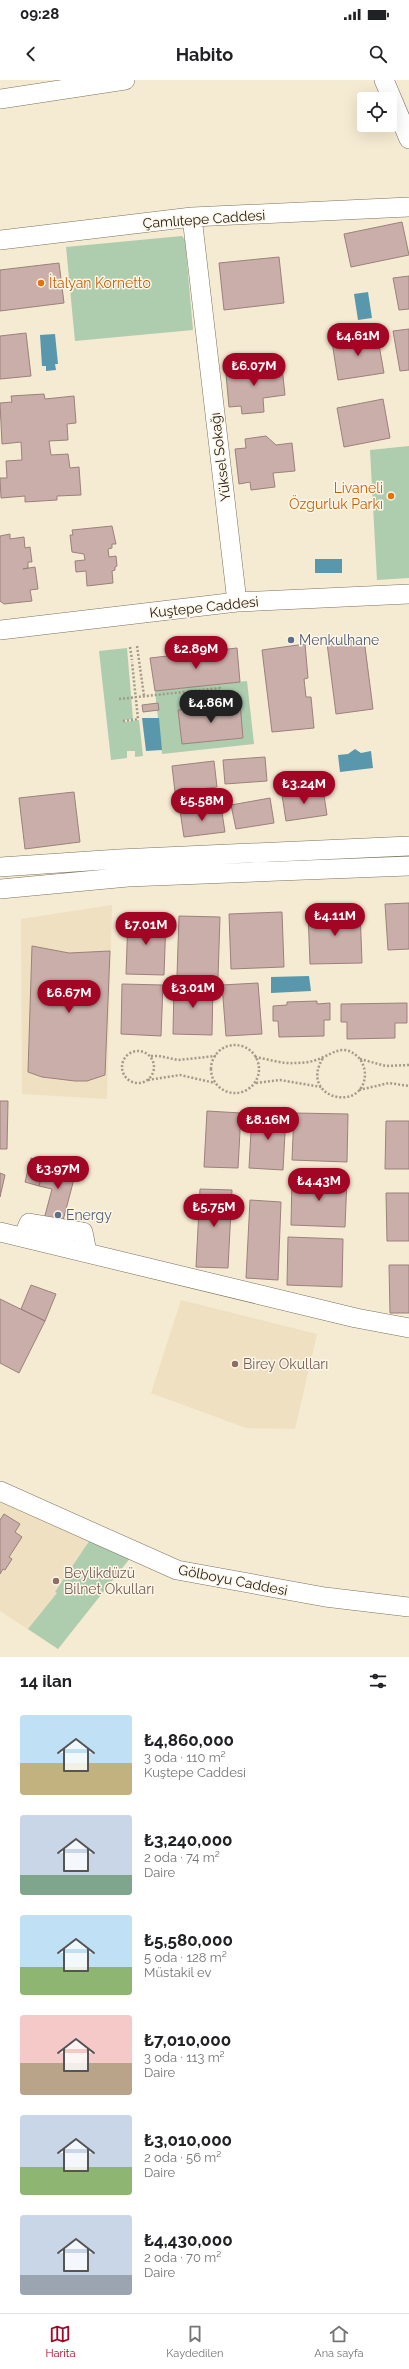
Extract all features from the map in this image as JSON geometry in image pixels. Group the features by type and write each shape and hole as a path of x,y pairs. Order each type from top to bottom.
{"street":[{"path":"0,99 125,80"},
{"path":"384,80 409,139"},
{"name":"Çamlıtepe Caddesi","path":"0,240 192,217 409,207"},
{"name":"Yüksel Sokağı","path":"192,217 237,602"},
{"name":"Kuştepe Caddesi","path":"0,630 237,602 409,594"},
{"path":"0,867 111,860 409,846"},
{"path":"0,889 128,877 409,866"},
{"path":"0,1232 356,1318 409,1328"},
{"name":"Gölboyu Caddesi","path":"0,1492 177,1570 325,1597 409,1607"}],"path":[{"path":"123,721 138,719 130,646"},
{"path":"138,646 144,696"},
{"path":"119,699 181,691 220,688 222,705"},
{"path":"215,1083 211,1068 216,1056 224,1048 239,1046 246,1048 255,1057 259,1067 255,1083"},
{"path":"255,1057 292,1064 323,1058 333,1052 344,1050 352,1052 360,1059 386,1066 409,1065"},
{"path":"147,1080 154,1072 154,1061 151,1056 147,1053 136,1051 127,1055 122,1064 124,1074 132,1082 142,1082 180,1075 215,1083 227,1092 235,1093 243,1092 255,1083 280,1080 321,1087"},
{"path":"151,1056 178,1060 216,1056"},
{"path":"323,1058 317,1072 321,1087 327,1093 342,1098 349,1096 358,1090 384,1084 409,1086"},
{"path":"358,1090 365,1079 365,1071 360,1059"}],"shaded area":[{"path":"112,905 107,1099 22,1094 21,919"},
{"name":"Birey Okulları","path":"181,1300 317,1334 295,1429 246,1428 151,1393"},
{"name":"Beylikdüzü Bilnet Okulları","path":"0,1489 94,1534 86,1613 58,1649 0,1611"}],"green space":[{"path":"182,236 185,240 193,330 75,341 66,247"},
{"path":"409,446 409,578 377,580 370,450"},
{"path":"127,648 133,719 123,720 124,722 139,720 143,756 135,757 135,751 127,751 127,758 111,760 99,651"},
{"path":"247,681 254,744 162,754 155,691","holes":["239,703 243,738 182,744 178,710"]},
{"path":"94,1534 135,1552 58,1649 28,1629 57,1593 55,1592"}],"water":[{"path":"368,292 372,318 358,320 354,294"},
{"path":"55,334 58,364 55,364 56,370 46,371 46,366 42,366 40,335"},
{"path":"315,559 342,559 342,573 315,573"},
{"path":"142,718 159,718 162,750 146,751"},
{"path":"355,749 361,753 371,751 373,768 340,772 338,755 348,754"},
{"path":"309,976 311,991 271,993 271,977"}],"building":[{"path":"402,222 409,255 351,267 344,234"},
{"path":"279,257 284,303 224,310 219,263"},
{"path":"59,263 64,303 0,311 0,270"},
{"path":"409,276 409,309 399,310 393,278"},
{"path":"409,329 409,370 400,371 393,331"},
{"path":"26,333 31,376 0,379 0,336"},
{"path":"377,334 384,373 338,380 332,342"},
{"path":"256,362 264,369 282,367 285,395 263,398 264,412 242,414 241,406 229,407 226,374 236,373 235,364"},
{"path":"44,394 45,399 74,396 76,423 67,424 68,440 49,441 51,455 68,454 70,468 79,467 81,495 57,496 57,500 25,502 25,496 1,498 0,478 7,478 6,461 22,460 21,442 2,444 0,403 12,402 11,396"},
{"path":"383,399 390,438 344,447 337,408"},
{"path":"266,436 276,445 292,443 295,471 273,473 275,487 251,490 250,482 239,484 235,449 246,448 245,439"},
{"path":"112,526 116,544 112,544 112,548 108,549 109,557 116,556 117,566 115,567 115,570 112,571 113,583 87,586 86,571 76,572 75,561 85,560 84,554 72,552 70,535 73,535 72,530"},
{"path":"10,534 10,539 24,537 25,548 30,547 32,562 28,562 28,568 23,569 35,567 38,589 30,590 32,601 4,604 0,601 0,536"},
{"path":"364,639 373,709 336,714 327,643"},
{"path":"305,644 308,678 304,679 306,697 311,697 314,728 272,732 262,650"},
{"path":"237,648 240,682 155,691 150,658"},
{"path":"158,703 159,710 143,712 142,705"},
{"path":"240,703 243,738 182,744 178,710"},
{"path":"265,757 267,781 225,784 223,760"},
{"path":"214,761 217,787 175,792 172,766"},
{"path":"323,789 327,815 286,821 282,795"},
{"path":"74,792 80,842 25,849 19,798"},
{"path":"270,798 274,823 236,829 231,805"},
{"path":"221,806 225,832 184,837 180,811"},
{"path":"409,903 409,949 388,950 385,904"},
{"path":"360,910 362,963 310,964 308,912"},
{"path":"282,912 284,967 231,969 229,914"},
{"path":"179,916 220,917 218,977 177,976"},
{"path":"128,918 166,919 164,975 126,974"},
{"path":"32,946 69,953 110,951 105,1075 87,1081 75,1081 42,1077 28,1072"},
{"path":"258,983 262,1034 226,1036 222,985"},
{"path":"122,984 163,985 161,1036 121,1034"},
{"path":"174,984 213,984 212,1035 173,1034"},
{"path":"317,1001 317,1004 330,1003 330,1020 324,1020 324,1036 279,1037 278,1021 273,1021 273,1006 287,1005 287,1002"},
{"path":"407,1003 407,1023 395,1023 395,1038 347,1039 347,1022 341,1022 341,1004"},
{"path":"0,1101 8,1101 7,1149 0,1149"},
{"path":"207,1111 241,1113 238,1168 204,1167"},
{"path":"252,1113 286,1114 283,1170 249,1168"},
{"path":"294,1113 348,1114 347,1162 292,1160"},
{"path":"386,1121 409,1121 409,1169 385,1169"},
{"path":"31,1158 45,1162 39,1186 25,1182"},
{"path":"60,1160 78,1164 61,1228 43,1223 52,1189 39,1186 45,1162 58,1166"},
{"path":"0,1173 5,1175 0,1197"},
{"path":"292,1177 347,1179 345,1227 291,1225"},
{"path":"200,1189 232,1190 228,1268 196,1267"},
{"path":"386,1193 409,1193 409,1241 387,1241"},
{"path":"250,1200 281,1202 278,1280 246,1278"},
{"path":"288,1237 343,1239 342,1287 287,1285"},
{"path":"389,1265 409,1265 409,1313 390,1313"},
{"path":"31,1285 56,1294 45,1321 21,1309"},
{"path":"0,1299 45,1321 19,1373 0,1363"},
{"path":"4,1514 20,1524 15,1532 22,1537 9,1557 12,1559 5,1570 3,1569 0,1574 0,1520"}],"place":[{"name":"İtalyan Kornetto","path":"41,283"},
{"name":"Livaneli Özgurluk Parkı","path":"391,496"},
{"name":"Menkulhane","path":"291,640"},
{"name":"Energy","path":"58,1215"},
{"name":"Birey Okulları","path":"235,1364"},
{"name":"Beylikdüzü Bilnet Okulları","path":"56,1581"}]}
